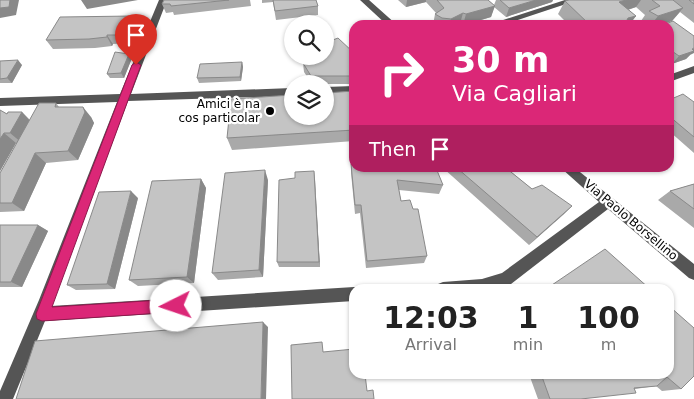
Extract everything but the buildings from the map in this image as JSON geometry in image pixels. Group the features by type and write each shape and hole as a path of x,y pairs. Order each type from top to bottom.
{"street":[{"path":"5,399 42,314 123,97 163,0"},
{"path":"364,0 387,20"},
{"path":"509,20 574,0"},
{"path":"674,77 694,68"},
{"path":"334,91 349,90"},
{"path":"0,102 284,92"},
{"name":"Via Paolo Borsellino","path":"572,172 694,273"},
{"path":"489,284 506,279 609,201"},
{"path":"42,314 349,294"}],"place":[{"name":"Amici è na cos particolar","path":"270,111"}],"route":[{"path":"136,65 42,314 176,306"}]}
